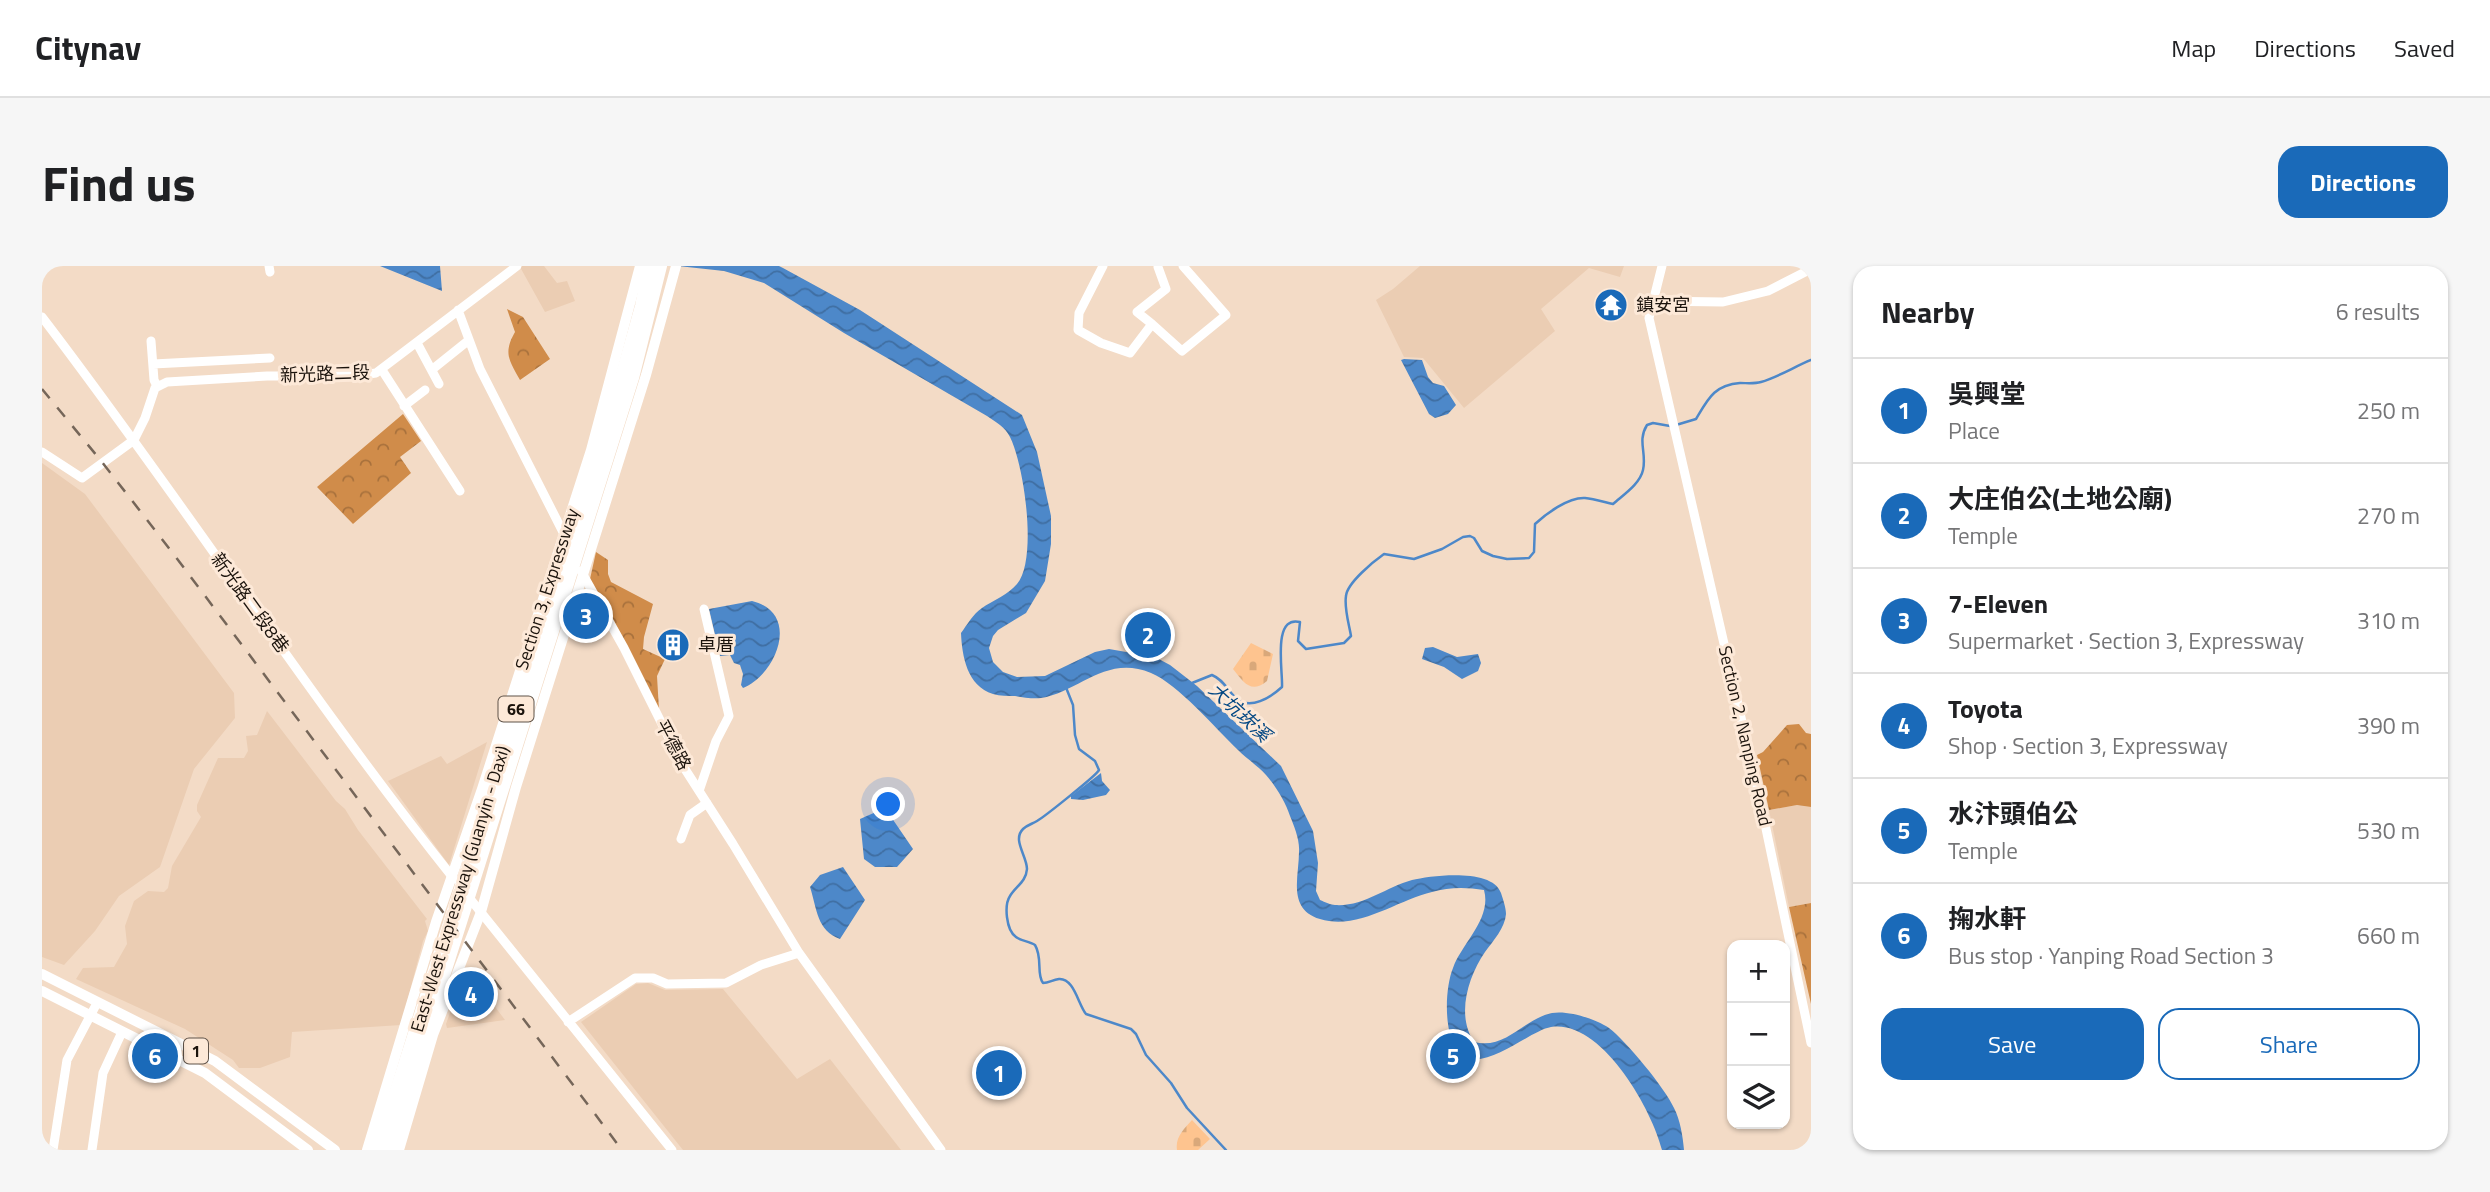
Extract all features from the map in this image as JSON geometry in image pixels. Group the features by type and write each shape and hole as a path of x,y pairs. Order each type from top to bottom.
{"highway":[{"name":"East-West Expressway (Guanyin - Daxi)","path":"377,1150 611,413 641,306 649,266"},
{"name":"East-West Expressway (Guanyin - Daxi)","path":"389,1150 633,378 661,266"}],"main road":[{"name":"Section 3, Expressway","path":"367,1150 452,876 591,450 640,266"},
{"name":"Section 3, Expressway","path":"399,1150 433,1035 481,912 521,773 646,375 675,270"},
{"name":"1","path":"42,974 215,1061 335,1150"},
{"name":"1","path":"42,991 205,1073 308,1150"}],"street":[{"name":"新光路二段","path":"158,386 167,382 267,376 354,376 382,370 517,266"},
{"path":"1103,266 1079,313 1078,330 1130,353 1152,324"},
{"path":"1158,267 1166,289 1137,312 1182,351 1226,315 1183,266"},
{"path":"1662,266 1653,300 1723,302 1768,291 1811,269"},
{"name":"Section 2, Nanping Road","path":"1653,300 1649,318 1760,800 1811,1043"},
{"name":"平德路","path":"458,310 480,369 583,574 634,667 665,733 799,953 941,1150"},
{"name":"新光路二段8巷","path":"42,317 368,765 452,876 672,1150"},
{"path":"433,368 469,340"},
{"path":"42,452 82,478 134,440 158,386 154,380 150,341"},
{"path":"417,343 439,384"},
{"path":"153,364 270,358"},
{"path":"382,370 460,491"},
{"path":"404,406 425,390"},
{"path":"699,791 716,741 729,716 704,609"},
{"path":"482,789 521,773"},
{"path":"681,839 690,815 707,803"},
{"path":"568,1022 635,978 653,978 667,984 726,983 761,965 799,953"},
{"path":"53,1150 67,1060 97,1003"},
{"path":"92,1150 103,1073 122,1032"},
{"path":"384,1092 412,1105"}],"shaded area":[{"path":"544,266 557,283 567,281 575,301 545,312 520,267"},
{"path":"1420,266 1624,266 1620,277 1589,268 1541,309 1555,331 1464,408 1423,358 1404,357 1376,300"},
{"path":"42,463 85,494 234,693 235,718 194,769 160,867 119,896 95,931 64,965 42,957"},
{"path":"267,711 427,919 425,921 428,931 401,1025 292,1032 290,1057 260,1068 239,1068 233,1060 185,1029 76,979 83,968 114,967 127,944 125,926 134,901 148,891 164,892 168,888 172,866 201,817 197,805 218,758 244,758 248,751 246,736 257,735"},
{"path":"487,742 449,865 388,781 441,756 447,764"},
{"path":"1797,805 1811,807 1811,903 1789,907 1769,810"},
{"path":"466,968 505,1020 447,1028 446,1024"},
{"path":"648,983 665,990 723,989 797,1079 830,1059 901,1150 683,1150 581,1022 636,984"}],"green space":[{"path":"507,309 523,317 550,359 520,380 508,351 515,332"},
{"path":"403,414 421,441 400,457 411,473 353,524 317,487"},
{"path":"596,552 608,560 611,582 653,604 643,649 665,659 657,676 659,710 590,579"},
{"path":"1251,643 1273,654 1267,681 1256,687 1244,682 1233,669"},
{"path":"1799,724 1806,733 1811,734 1811,807 1797,805 1769,810 1757,755 1763,752 1787,725"},
{"path":"1811,903 1811,1004 1789,907"},
{"path":"1192,1120 1210,1139 1198,1150 1177,1150 1179,1137"}],"water":[{"path":"380,266 440,266 442,291"},
{"path":"678,266 779,266 860,310 1022,415 1037,452 1051,516 1051,544 1045,581 1026,613 993,636 989,648 993,662 1003,672 1017,677 1045,676 1095,652 1109,649 1155,657 1170,665 1197,686 1281,766 1313,831 1318,863 1316,891 1320,900 1335,905 1355,903 1402,883 1433,876 1475,877 1496,885 1505,906 1505,919 1479,962 1466,996 1466,1020 1474,1042 1496,1042 1542,1016 1559,1012 1574,1014 1609,1028 1635,1054 1669,1099 1680,1123 1684,1150 1662,1150 1647,1112 1622,1070 1588,1037 1570,1028 1551,1027 1541,1030 1488,1057 1475,1059 1464,1056 1455,1047 1447,1019 1448,986 1457,959 1484,911 1484,890 1445,889 1363,918 1334,922 1320,919 1303,908 1299,900 1298,838 1276,789 1263,772 1162,679 1135,668 1120,668 1038,698 996,695 977,684 965,660 961,633 979,610 1014,588 1023,572 1027,554 1024,489 1008,433 987,416 764,283 724,271"},
{"path":"1401,360 1422,360 1433,383 1444,386 1456,405 1448,414 1435,418 1429,414"},
{"path":"752,601 767,608 776,618 780,630 779,644 766,670 743,688 740,665 734,663 730,655 720,656 709,609"},
{"path":"1433,647 1457,657 1478,654 1481,663 1478,671 1462,679 1444,667 1422,659 1425,648"},
{"path":"1101,773 1102,781 1110,790 1106,795 1083,800 1071,799 1071,796"},
{"path":"885,808 913,849 897,867 875,867 864,859 860,819"},
{"path":"843,867 865,900 840,939 822,925 810,887 820,875"}],"waterway":[{"path":"1676,425 1696,419 1708,399 1724,387 1761,382 1811,360"},
{"name":"大坑崁溪","path":"1192,683 1212,675 1236,698 1248,703 1272,695 1282,687 1281,646 1286,627 1291,622 1300,622 1298,641 1306,649 1344,643 1351,636 1346,606 1348,591 1362,573 1384,554 1414,559 1470,536 1482,551 1493,556 1507,559 1529,558 1534,552 1535,524 1558,507 1578,498 1613,504 1631,489 1641,475 1644,464 1642,442 1647,425 1653,423 1670,426"},
{"path":"1065,685 1073,705 1079,749 1095,761 1099,770 1070,796 1020,833 1019,843 1027,869 1023,881 1008,900 1007,917 1010,929 1018,938 1035,945 1043,983 1064,980 1072,987 1086,1014 1131,1029 1136,1034 1146,1055 1171,1083 1187,1108 1226,1150"}],"railway":[{"path":"42,389 175,556 622,1150"}],"place":[{"name":"鎮安宮","path":"1611,305"},
{"name":"7-Eleven","path":"586,616"},
{"name":"大庄伯公(土地公廟)","path":"1148,635"},
{"name":"卓厝","path":"673,645"},
{"name":"Toyota","path":"471,994"},
{"name":"掬水軒","path":"155,1056"},
{"name":"水汴頭伯公","path":"1453,1056"},
{"name":"吳興堂","path":"999,1073"}]}
